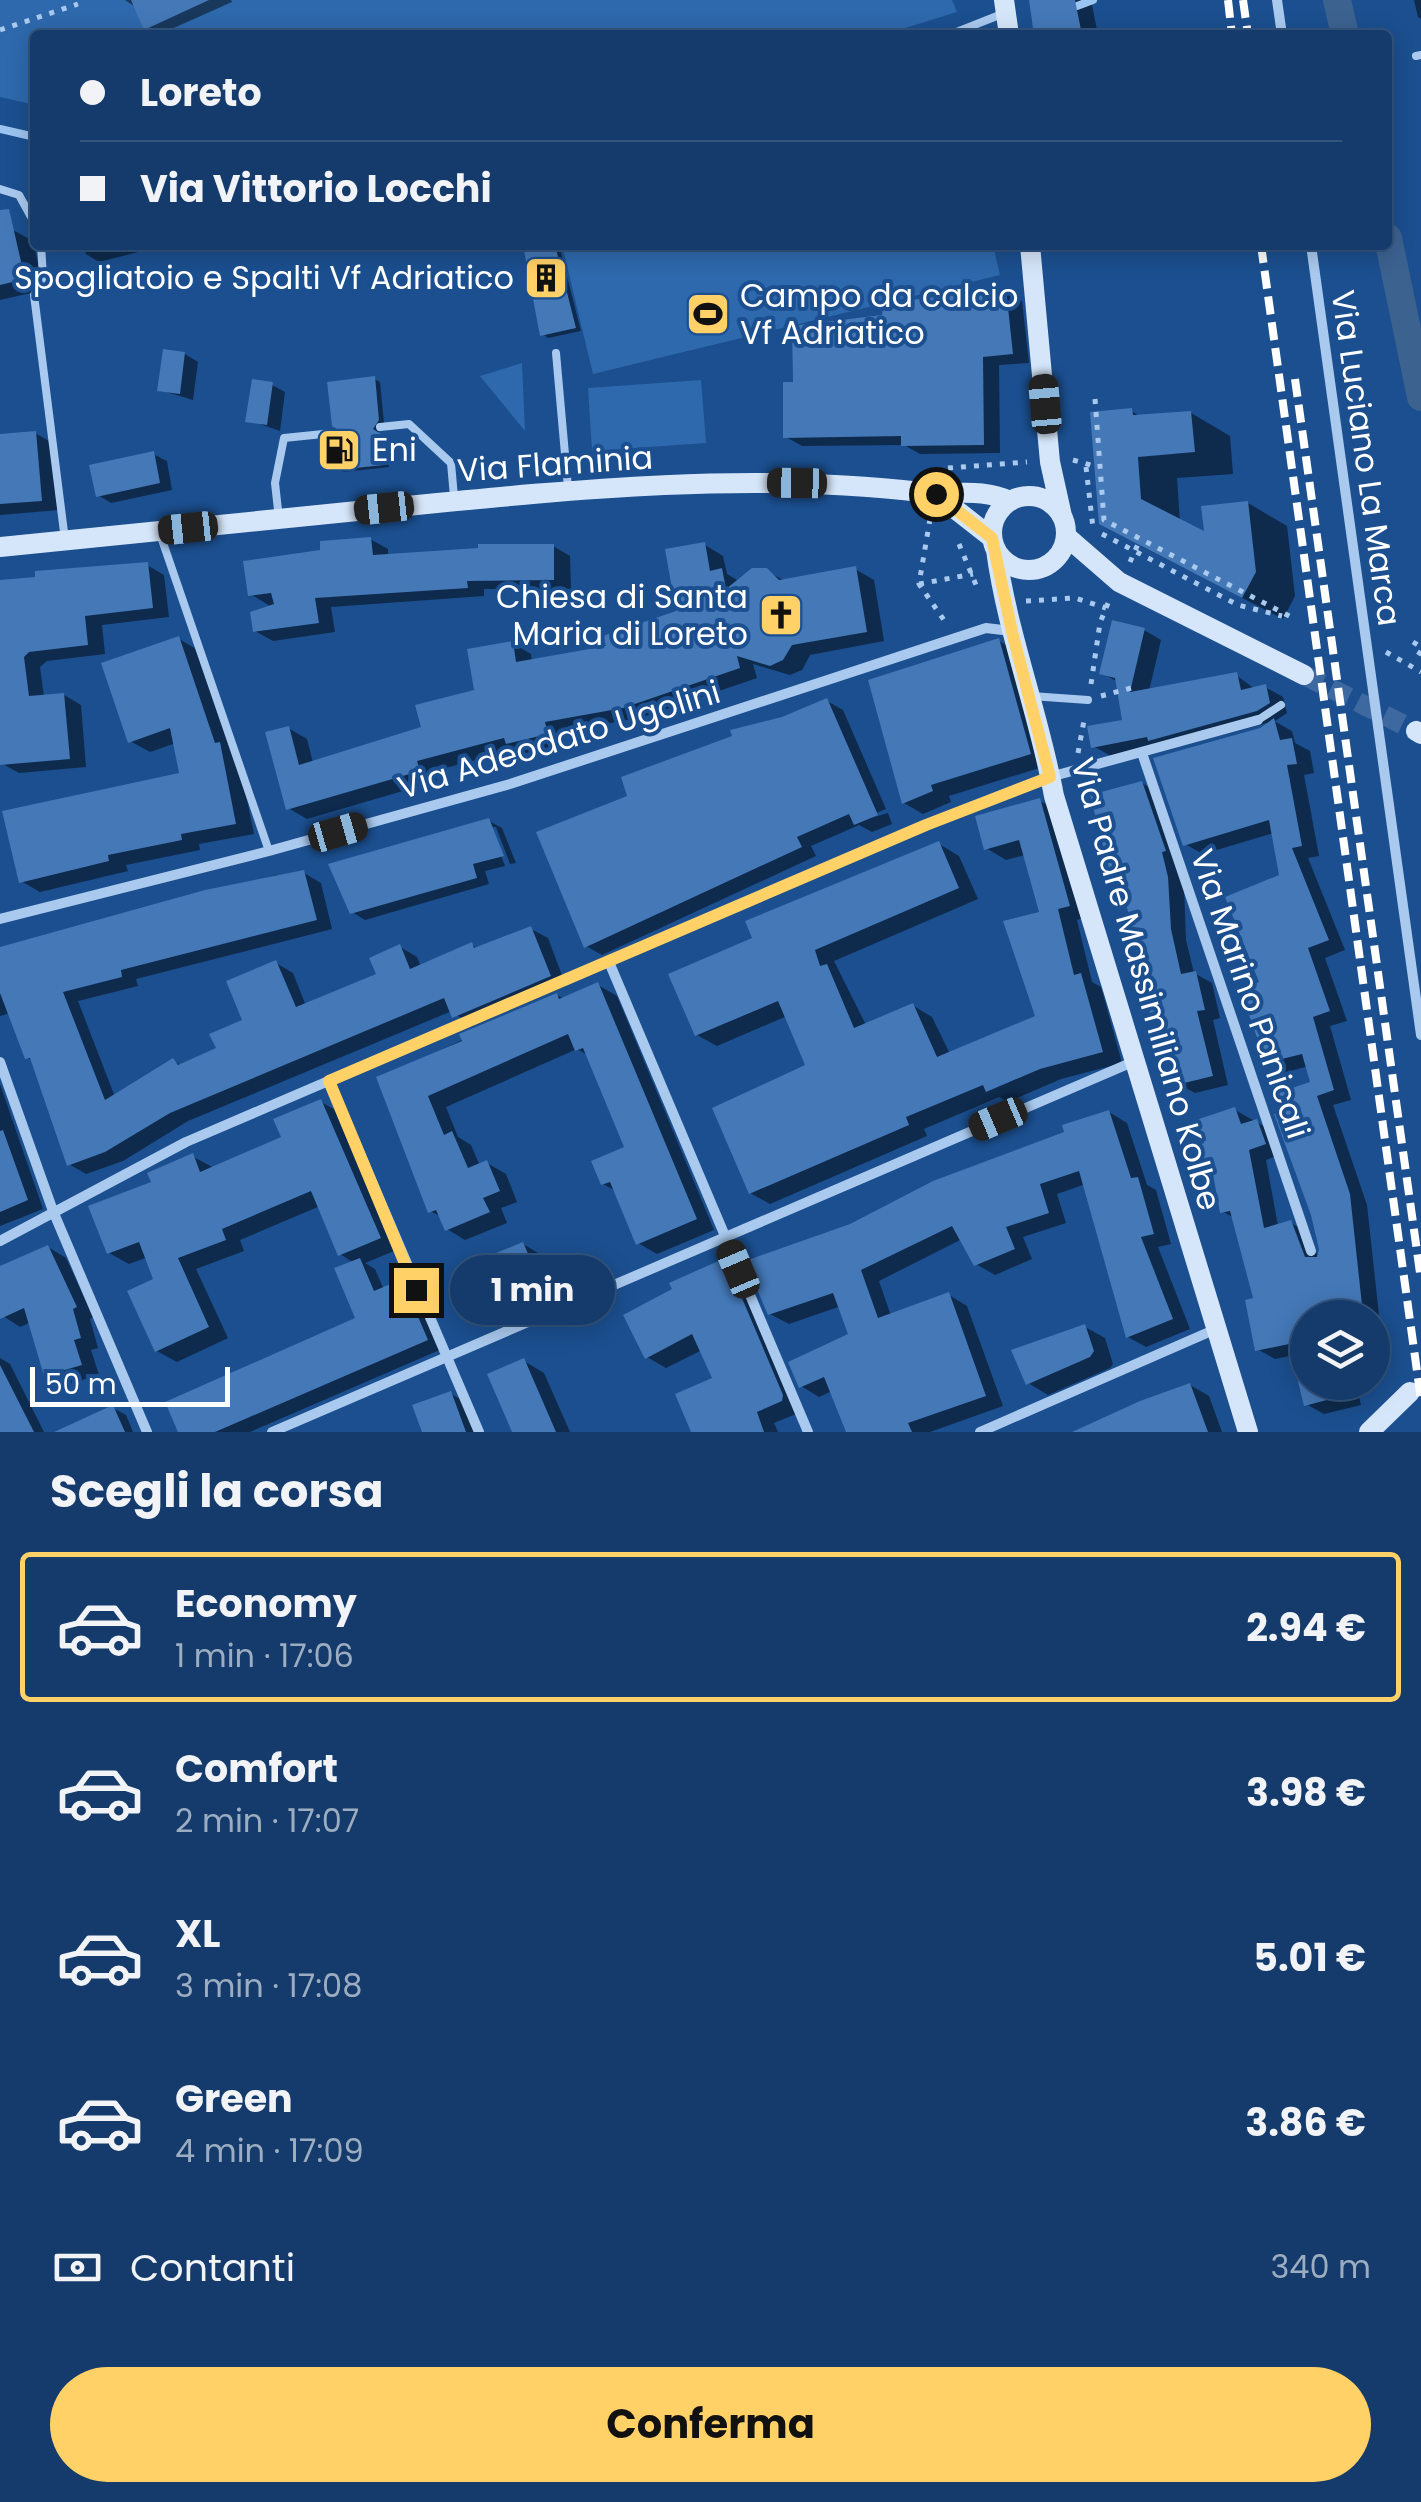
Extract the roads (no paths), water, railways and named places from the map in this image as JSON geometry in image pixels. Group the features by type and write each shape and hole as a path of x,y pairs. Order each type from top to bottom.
{"street":[{"path":"1277,0 1281,30"},
{"path":"938,484 1012,566 1036,570 1056,558 1064,526 1050,462 1030,250"},
{"name":"Via Luciano La Marca","path":"1312,250 1421,1035"},
{"path":"994,544 994,524 1050,462"},
{"name":"Via Flaminia","path":"0,547 568,490 765,482 938,484 1013,500"},
{"path":"1013,500 1042,498 1119,582 1304,675"},
{"name":"Via Padre Massimiliano Kolbe","path":"994,544 1012,632 1050,777 1248,1432"},
{"name":"Via Adeodato Ugolini","path":"0,917 269,851 510,784 986,628 1012,632"},
{"path":"0,1242 135,1165 926,825 1050,777 1258,720"},
{"name":"Via Marino Panicali","path":"1142,753 1311,1251"},
{"path":"609,962 808,1432"},
{"path":"272,1432 1134,1060"},
{"path":"0,1062 53,1211 148,1432"},
{"path":"329,1081 479,1432"},
{"path":"980,1432 1216,1329"},
{"path":"1369,1432 1410,1392"}],"lane":[{"path":"959,30 1005,6"},
{"path":"0,189 18,195 30,215"},
{"path":"41,250 43,276 34,295 65,540"},
{"path":"556,353 568,490"},
{"path":"380,428 408,424 450,463 455,501"},
{"path":"279,519 274,483 284,438 333,433"},
{"path":"158,531 269,851"},
{"path":"1030,696 1088,700"},
{"path":"1258,720 1281,705"}],"waterway":[{"path":"1077,6 1093,0"},
{"path":"1337,0 1344,30"},
{"path":"0,129 30,136"},
{"path":"1390,250 1421,397"}],"tunnel":[{"path":"1304,675 1416,731"}],"railway":[{"path":"1228,0 1231,30"},
{"path":"1243,0 1247,30"},
{"path":"1262,250 1421,1400"},
{"path":"1295,379 1421,1280"}],"place":[{"name":"Spogliatoio e Spalti Vf Adriatico","path":"546,278"},
{"name":"Campo da calcio Vf Adriatico","path":"708,314"},
{"name":"Eni","path":"339,450"},
{"name":"Chiesa di Santa Maria di Loreto","path":"781,615"}]}
